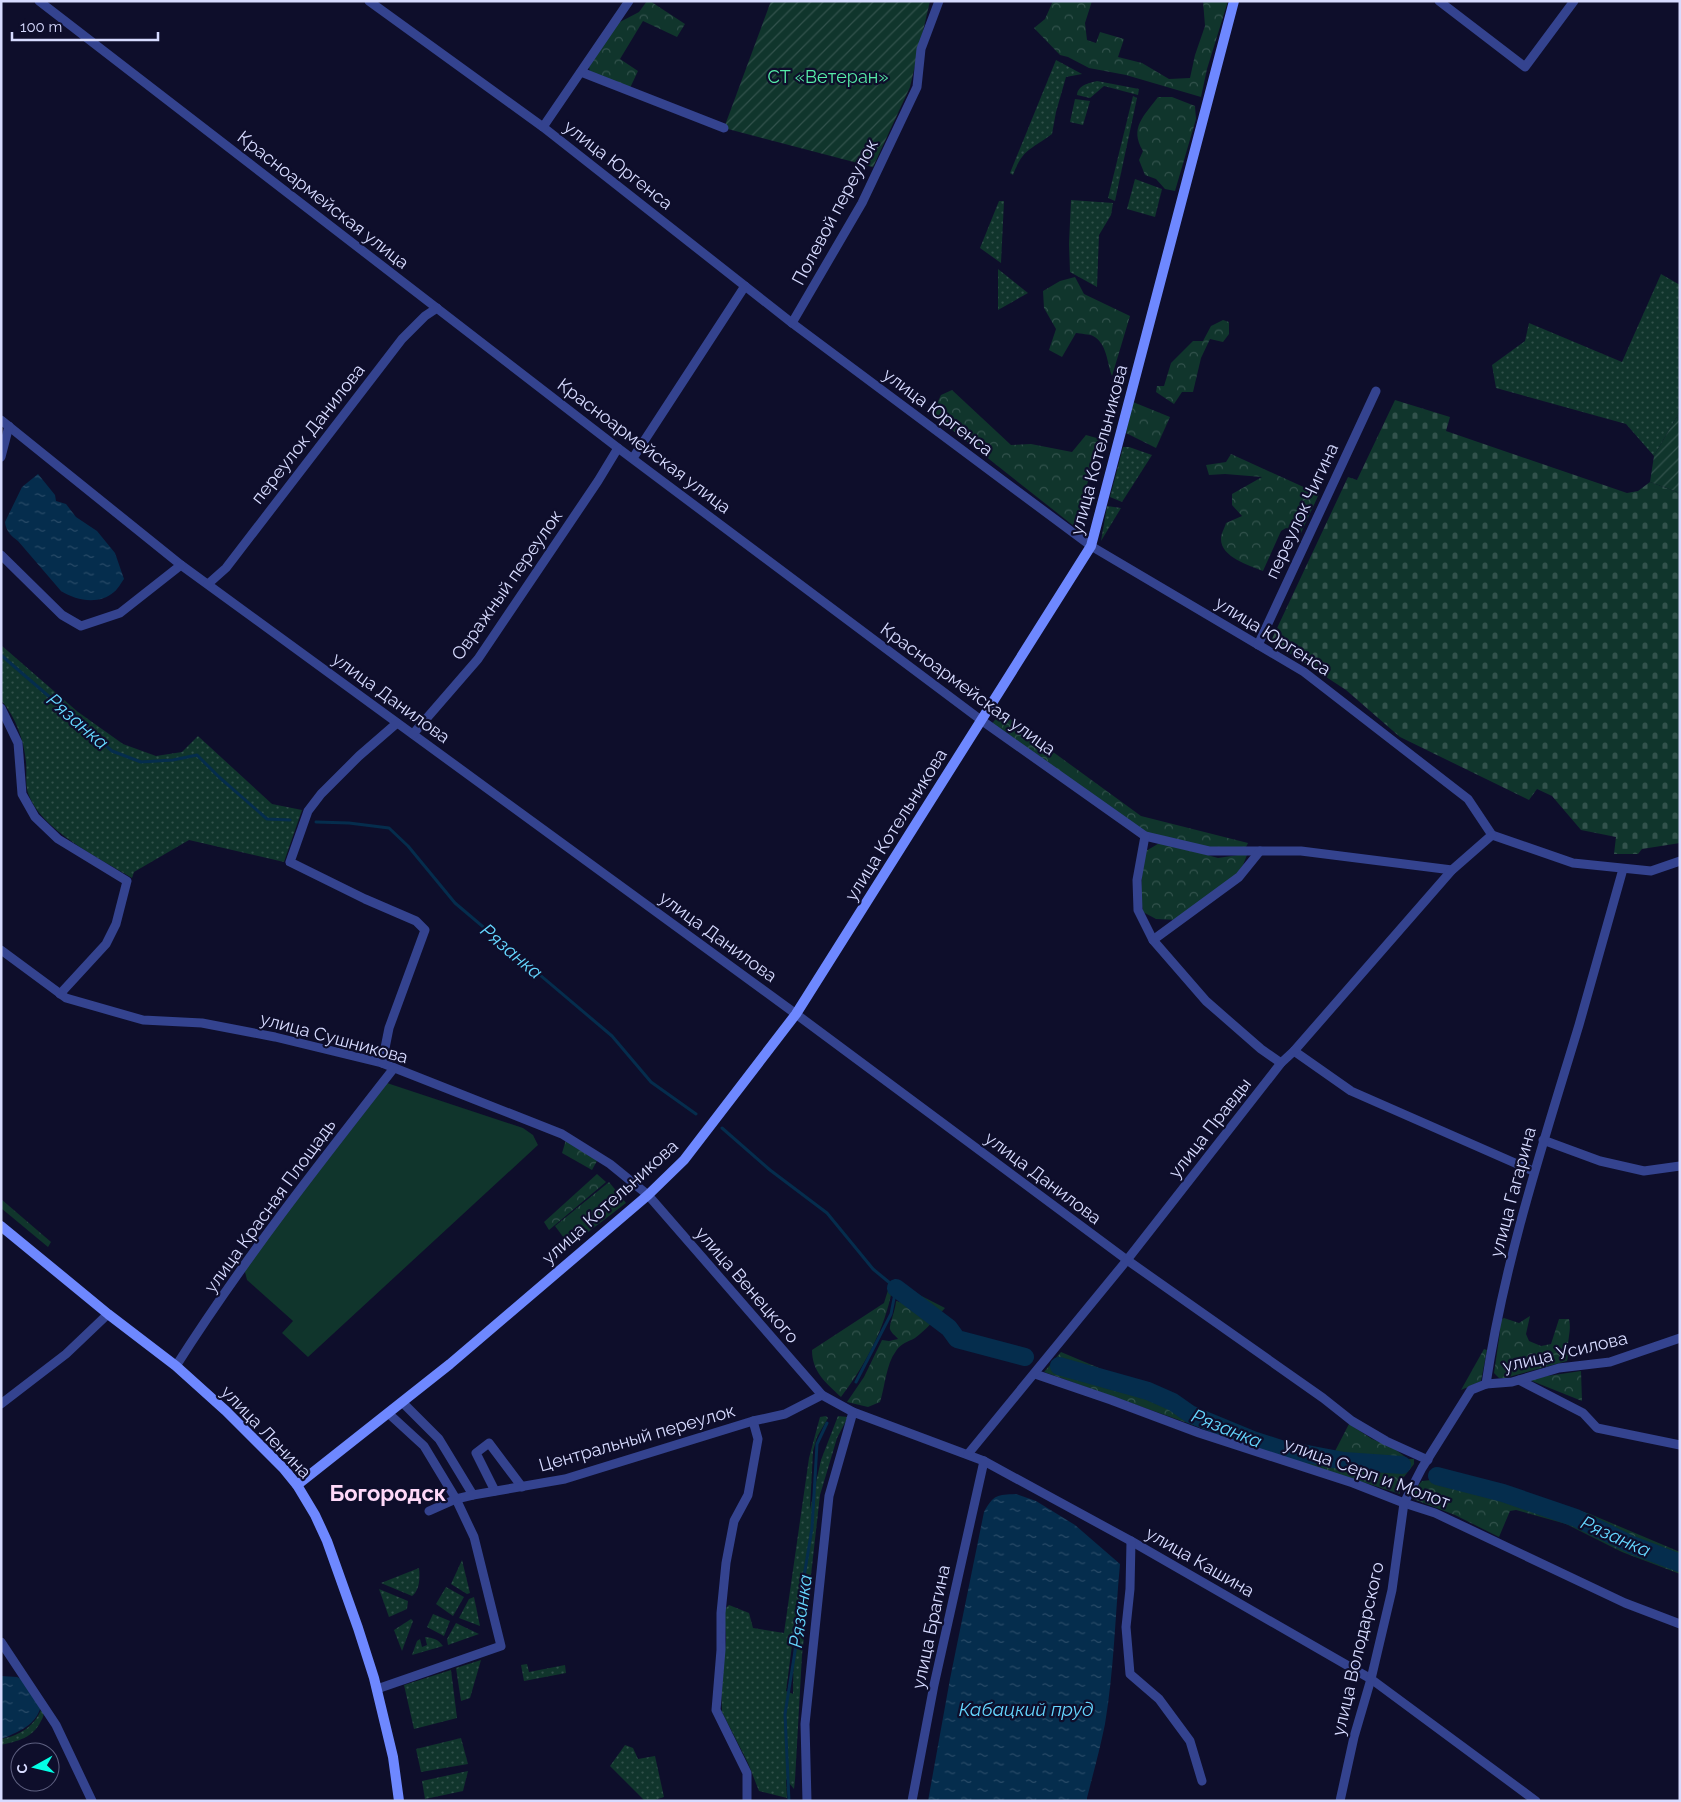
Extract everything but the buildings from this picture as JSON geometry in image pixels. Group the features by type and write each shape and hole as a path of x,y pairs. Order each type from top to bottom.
{"street":[{"name":"Красноармейская улица","path":"39,1 618,448 981,720 1145,836 1208,851 1302,851 1452,870"},
{"name":"улица Юргенса","path":"369,1 543,127 792,323 1091,546 1304,672 1468,799 1492,835"},
{"path":"543,127 629,1"},
{"name":"Полевой переулок","path":"792,323 862,203 917,87 920,50 939,1"},
{"name":"улица Котельникова","path":"297,1485 450,1364 648,1195 684,1160 796,1014 1091,546 1234,1"},
{"path":"1439,1 1525,67 1574,1"},
{"path":"581,72 724,128"},
{"path":"633,458 745,286"},
{"name":"переулок Данилова","path":"208,584 226,568 402,339 425,316 437,308"},
{"name":"переулок Чигина","path":"1258,645 1376,391"},
{"name":"улица Данилова","path":"1,420 181,565 796,1014 1127,1260 1323,1398 1352,1421 1386,1441 1428,1460"},
{"path":"1,457 9,426"},
{"name":"Овражный переулок","path":"412,734 478,659 598,481 618,448"},
{"path":"1,555 62,615 82,626 120,613 181,565"},
{"path":"1,708 18,744 22,794 34,817 58,839 127,881 116,924 106,944 60,994"},
{"path":"382,1063 389,1028 425,930 416,921 365,899 290,862 308,811 321,794 359,756 398,723"},
{"path":"1492,835 1574,863 1651,871 1680,861"},
{"name":"улица Правды","path":"968,1454 1127,1260 1281,1062 1294,1051 1452,870 1492,835"},
{"path":"1145,836 1137,880 1138,910 1154,940 1206,1001 1261,1049 1281,1062"},
{"path":"1154,940 1239,877 1260,851"},
{"name":"улица Гагарина","path":"1486,1384 1492,1343 1533,1171 1579,1023 1623,869"},
{"name":"улица Сушникова","path":"1,950 66,998 142,1020 202,1023 275,1037 382,1063 562,1134 610,1164 648,1195"},
{"path":"1294,1051 1351,1091 1533,1171"},
{"name":"улица Красная Площадь","path":"176,1366 238,1272 394,1068"},
{"path":"1543,1140 1600,1161 1644,1171 1680,1166"},
{"name":"улица Венецкого","path":"648,1195 822,1395"},
{"name":"улица Ленина","path":"1,1226 108,1314 176,1366 232,1417 284,1469 297,1485 315,1515 327,1541 351,1605 377,1688 393,1758 399,1801"},
{"path":"1,1404 66,1354 108,1314"},
{"name":"улица Усилова","path":"1486,1384 1519,1380 1559,1368 1610,1362 1680,1338"},
{"name":"улица Серп и Молот","path":"1035,1374 1199,1433 1353,1483 1435,1513 1624,1603 1680,1624"},
{"path":"1519,1380 1583,1413 1597,1428 1680,1445"},
{"path":"1404,1503 1412,1484 1471,1390 1486,1384"},
{"name":"улица Кашина","path":"822,1395 853,1412 968,1454 1130,1541 1371,1679 1536,1801"},
{"name":"Центральный переулок","path":"429,1511 456,1499 473,1495 565,1479 753,1421 785,1414 822,1395"},
{"path":"402,1402 439,1439 473,1495"},
{"path":"807,1801 805,1724 829,1496 853,1412"},
{"path":"377,1688 501,1646 474,1537 456,1499 424,1446 388,1413"},
{"path":"747,1801 746,1772 716,1710 721,1650 721,1613 726,1563 734,1521 748,1494 758,1439 753,1421"},
{"path":"495,1491 476,1453 489,1444 522,1487"},
{"name":"улица Брагина","path":"912,1801 934,1685 984,1462"},
{"name":"улица Володарского","path":"1340,1801 1392,1590 1404,1503"},
{"path":"1130,1541 1130,1589 1126,1627 1130,1674 1159,1699 1190,1741 1202,1781"},
{"path":"1,1642 56,1726 92,1801"}],"green space":[{"path":"647,1 650,1 685,24 677,37 643,21 620,59 638,71 630,88 590,72 589,67 618,23 639,12"},
{"name":"СТ «Ветеран»","path":"771,1 930,1 910,87 873,167 724,128"},
{"path":"1053,1 1092,1 1085,23 1087,40 1096,43 1100,32 1124,39 1118,57 1142,63 1169,79 1190,78 1195,55 1205,26 1203,1 1228,1 1207,69 1201,97 1126,75 1089,68 1060,55 1034,28 1045,19"},
{"path":"1056,60 1082,74 1066,77 1052,134 1024,154 1013,175 1010,173"},
{"path":"1097,81 1139,89 1138,95 1104,86 1090,98 1077,95 1079,89"},
{"path":"1133,96 1137,98 1115,201 1108,198"},
{"path":"1158,97 1172,97 1195,106 1196,119 1175,191 1165,189 1156,179 1145,175 1139,160 1143,151 1137,136 1138,129 1143,116"},
{"path":"1075,99 1090,101 1083,125 1070,122"},
{"path":"1135,179 1162,189 1155,217 1127,209"},
{"path":"1071,200 1113,203 1111,215 1099,235 1097,287 1070,272"},
{"path":"999,201 1004,201 1001,263 980,248"},
{"path":"998,269 1028,293 998,310"},
{"path":"1661,274 1680,285 1680,411 1654,456 1626,424 1496,388 1492,365 1525,341 1529,323 1622,362"},
{"path":"1075,277 1084,294 1130,316 1112,376 1104,348 1098,339 1093,336 1076,333 1062,357 1049,350 1056,329 1044,308 1043,291 1060,281"},
{"path":"1223,320 1229,322 1229,334 1223,342 1210,339 1201,358 1193,392 1182,392 1174,404 1156,392 1157,386 1164,386 1171,363 1193,341 1203,341 1211,326"},
{"path":"952,390 1011,445 1031,444 1072,452 1086,435 1100,439 1075,527 932,414 941,395"},
{"path":"1395,400 1450,417 1446,431 1627,493 1638,491 1650,482 1680,493 1680,843 1642,849 1638,854 1614,854 1616,837 1581,830 1552,796 1537,789 1529,800 1400,737 1346,690 1271,641 1348,477 1357,480"},
{"path":"1133,402 1170,417 1156,448 1126,433"},
{"path":"1680,411 1680,493 1650,482 1654,456"},
{"path":"1123,447 1129,447 1152,455 1122,502 1110,497"},
{"path":"1231,454 1319,494 1301,533 1286,528 1281,531 1263,571 1236,559 1222,545 1221,536 1226,523 1242,516 1232,505 1232,494 1262,477 1225,474 1209,475 1206,465 1226,462"},
{"path":"1107,506 1121,508 1101,541"},
{"path":"1,645 78,712 123,744 156,756 182,752 198,736 272,804 302,810 284,862 189,840 134,872 132,878 89,853 58,831 45,819 28,793 26,762 21,738 11,714 1,700"},
{"path":"1001,712 1141,816 1248,843 1246,847 1208,849 1143,833 991,725"},
{"path":"1161,842 1218,858 1247,855 1236,875 1176,920 1156,919 1143,912 1141,897 1142,881 1146,851"},
{"path":"387,1083 523,1128 533,1135 538,1145 308,1357 282,1333 293,1321 247,1280 244,1268"},
{"path":"566,1140 598,1159 592,1170 562,1153"},
{"path":"597,1174 606,1182 549,1230 544,1222"},
{"path":"609,1182 626,1203 570,1246 555,1226"},
{"path":"1,1199 51,1242 48,1247 1,1208"},
{"path":"902,1286 945,1308 915,1338 898,1348 888,1369 880,1402 868,1407 847,1402 864,1377 882,1340 898,1339 890,1329 896,1301 916,1307 916,1302 900,1290"},
{"path":"888,1290 892,1290 889,1304 873,1346 858,1373 841,1397 825,1382 817,1371 814,1365 812,1350 884,1303"},
{"path":"1530,1316 1526,1334 1529,1341 1541,1346 1551,1344 1559,1319 1569,1319 1567,1361 1499,1378 1494,1373 1500,1332 1499,1321 1504,1318 1519,1323"},
{"path":"1484,1349 1487,1350 1481,1381 1461,1390"},
{"path":"1061,1352 1194,1408 1216,1422 1241,1433 1245,1430 1327,1456 1333,1455 1349,1424 1372,1439 1392,1447 1408,1459 1414,1459 1414,1464 1400,1482 1400,1494 1266,1451 1044,1372"},
{"path":"1581,1371 1582,1401 1527,1379"},
{"path":"826,1416 828,1418 817,1437 813,1451 810,1509 821,1460 838,1416 848,1417 837,1438 820,1495 802,1655 795,1780 794,1789 786,1779 787,1798 759,1791 748,1763 722,1712 721,1686 726,1639 724,1610 729,1605 749,1613 753,1628 784,1633 809,1458 820,1417","holes":["794,1630 793,1694 786,1691"]},
{"path":"1440,1479 1454,1484 1497,1493 1527,1506 1549,1501 1590,1514 1680,1552 1680,1574 1622,1552 1566,1524 1516,1510 1510,1511 1499,1537 1455,1515 1408,1497 1422,1481"},
{"path":"462,1560 470,1593 467,1594 451,1584"},
{"path":"419,1568 418,1587 412,1596 381,1583"},
{"path":"446,1587 464,1597 453,1616 436,1604"},
{"path":"379,1589 408,1601 407,1609 389,1617"},
{"path":"474,1597 480,1626 459,1618 469,1599"},
{"path":"433,1614 450,1621 444,1636 427,1627"},
{"path":"411,1619 413,1621 402,1651 394,1630"},
{"path":"456,1623 479,1634 448,1645 447,1639"},
{"path":"425,1637 435,1639 443,1646 412,1655 417,1641 420,1639 422,1647 427,1645"},
{"path":"481,1660 470,1698 461,1701 456,1668"},
{"path":"527,1664 529,1672 565,1665 566,1673 524,1681 521,1665"},
{"path":"451,1670 457,1718 414,1729 404,1685"},
{"path":"42,1707 44,1711 43,1716 34,1731 19,1740 1,1745 1,1739 8,1738 26,1729"},
{"path":"461,1738 468,1764 421,1772 416,1749"},
{"path":"625,1745 633,1748 638,1759 655,1756 664,1797 645,1801 610,1766"},
{"path":"468,1771 463,1791 425,1799 422,1781"}],"water":[{"path":"38,474 55,495 56,501 66,504 76,517 97,531 115,553 124,579 115,591 108,596 102,599 88,600 74,597 61,591 8,531 5,522 22,487"},
{"name":"Кабацкий пруд","path":"1016,1494 1036,1501 1075,1525 1120,1564 1108,1704 1087,1801 928,1801 950,1679 984,1512 997,1497"},
{"path":"1,1676 17,1677 23,1680 41,1706 39,1713 31,1723 4,1738 1,1738"}],"waterway":[{"name":"Рязанка","path":"1,655 112,751 141,762 173,760 197,755 267,819 290,820"},
{"name":"Рязанка","path":"316,822 349,823 389,828 408,846 455,903 612,1036 651,1082 696,1114"},
{"name":"Рязанка","path":"722,1128 770,1170 827,1213 873,1269 896,1288 891,1314 856,1382"},
{"name":"Рязанка","path":"896,1288 949,1328 957,1339 1025,1357"},
{"name":"Рязанка","path":"1059,1366 1148,1391 1173,1402 1190,1414 1253,1440 1281,1449 1344,1461 1402,1465"},
{"name":"Рязанка","path":"789,1801 785,1714 812,1528 817,1444 827,1423"},
{"name":"Рязанка","path":"1437,1476 1503,1493 1576,1518 1632,1545 1680,1563"}],"district":[{"name":"Богородск","path":"388,1493"}]}
